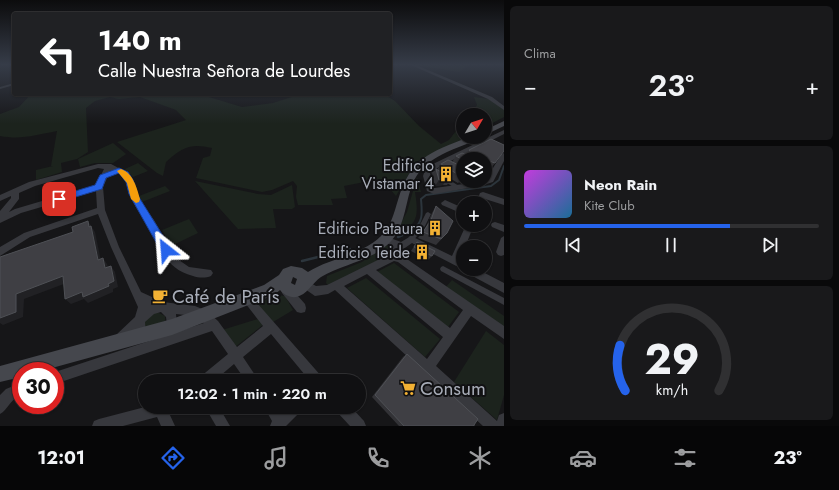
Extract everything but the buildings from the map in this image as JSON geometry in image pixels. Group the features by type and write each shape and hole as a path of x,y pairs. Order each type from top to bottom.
{"main road":[{"path":"492,130 504,124"},
{"path":"0,374 172,327 208,320 247,299 269,290 296,285 316,273 350,259 386,239 399,214 409,185 425,170 426,160 461,144"}],"street":[{"path":"0,88 11,85"},
{"path":"459,85 490,98 504,108"},
{"path":"465,152 488,143 504,132"},
{"path":"492,173 504,155"},
{"path":"425,170 456,156"},
{"path":"444,162 450,166"},
{"path":"109,166 99,187 101,210 127,274 143,307 140,318 140,336"},
{"path":"0,198 32,184 91,168 109,166 126,174 133,194 170,258 181,269 195,274 208,273"},
{"path":"103,176 119,170"},
{"path":"425,170 430,189 434,190 456,187"},
{"path":"425,170 456,186"},
{"path":"0,218 18,211 99,187"},
{"path":"0,218 15,199 14,192"},
{"path":"492,198 504,202"},
{"path":"445,203 456,208"},
{"path":"11,206 18,211"},
{"path":"0,252 27,235 101,210"},
{"path":"386,239 402,246 412,239 424,224 428,214"},
{"path":"495,225 504,229"},
{"path":"412,239 454,261 467,232"},
{"path":"501,252 504,240"},
{"path":"296,285 320,294 393,257 397,254 398,245"},
{"path":"393,257 400,258 504,334"},
{"path":"368,269 451,336"},
{"path":"443,269 504,302"},
{"path":"481,276 504,288"},
{"path":"296,285 302,310"},
{"path":"332,287 428,368 493,426"},
{"path":"139,296 162,307 170,314 172,327"},
{"path":"247,299 312,374"},
{"path":"116,342 151,309 162,307 195,311 208,320 248,374"},
{"path":"428,368 470,309"},
{"path":"64,375 208,320"},
{"path":"212,374 271,327"},
{"path":"0,407 4,398 12,392"},
{"path":"99,426 113,424 145,414"},
{"path":"165,414 168,426"},
{"path":"216,414 223,426"},
{"path":"274,414 279,424 288,414"},
{"path":"348,414 359,426"},
{"path":"502,426 504,420"}],"shaded area":[{"path":"29,96 206,96 242,107 273,103 295,96 386,96 395,101 419,126 441,144 449,140 456,131 456,142 416,162 396,196 390,189 399,188 395,183 381,185 375,180 344,186 347,198 331,199 333,205 298,205 296,197 297,186 293,181 272,190 262,192 196,178 203,158 210,156 212,148 192,146 182,150 166,162 163,176 157,173 117,142 186,120 176,110 140,97 118,99 110,97 95,101 86,108 88,152 77,159 61,163 62,172 36,180 36,170 53,166 51,166 57,131 22,137 0,136 0,114 19,107"},
{"path":"474,97 490,99 504,109 504,117 492,123 492,108 475,108 477,105"},
{"path":"113,143 126,154 113,163 95,163 80,167 78,159"},
{"path":"138,163 148,171 133,177 125,169"},
{"path":"417,177 421,192 415,192 417,208 415,219 408,228 394,236 407,212"},
{"path":"195,181 258,194 271,195 292,185 295,207 292,209 273,209 276,228 238,229"},
{"path":"165,186 170,191 142,202 139,196"},
{"path":"189,219 198,233 171,246 162,230"},
{"path":"386,245 392,247 390,255 328,285 326,283 327,276 362,262"},
{"path":"394,263 459,312 448,327 377,272"},
{"path":"366,278 440,339 425,357 347,288"},
{"path":"452,280 504,316 504,329 446,287"},
{"path":"277,295 285,296 293,310 273,322 256,304"},
{"path":"157,312 165,316 165,321 144,328 145,322 148,318"},
{"path":"258,319 264,324 234,348 222,330"},
{"path":"486,331 504,345 504,395 497,420 454,382"}],"waterway":[{"path":"413,230 419,224 422,213 421,199 426,195 491,186 499,180 504,166"},
{"path":"398,237 413,230"},
{"path":"302,261 350,249"}],"slow traffic":[{"path":"121,171 126,174 136,199"}],"place":[{"name":"Edificio Vistamar 4","path":"446,174"},
{"name":"Edificio Pataura","path":"435,228"},
{"name":"Edificio Teide","path":"422,252"},
{"name":"Café de París","path":"160,296"},
{"name":"Consum","path":"408,388"}],"route":[{"path":"59,199 99,187 103,176 119,170 126,174 133,194 166,250"}]}
